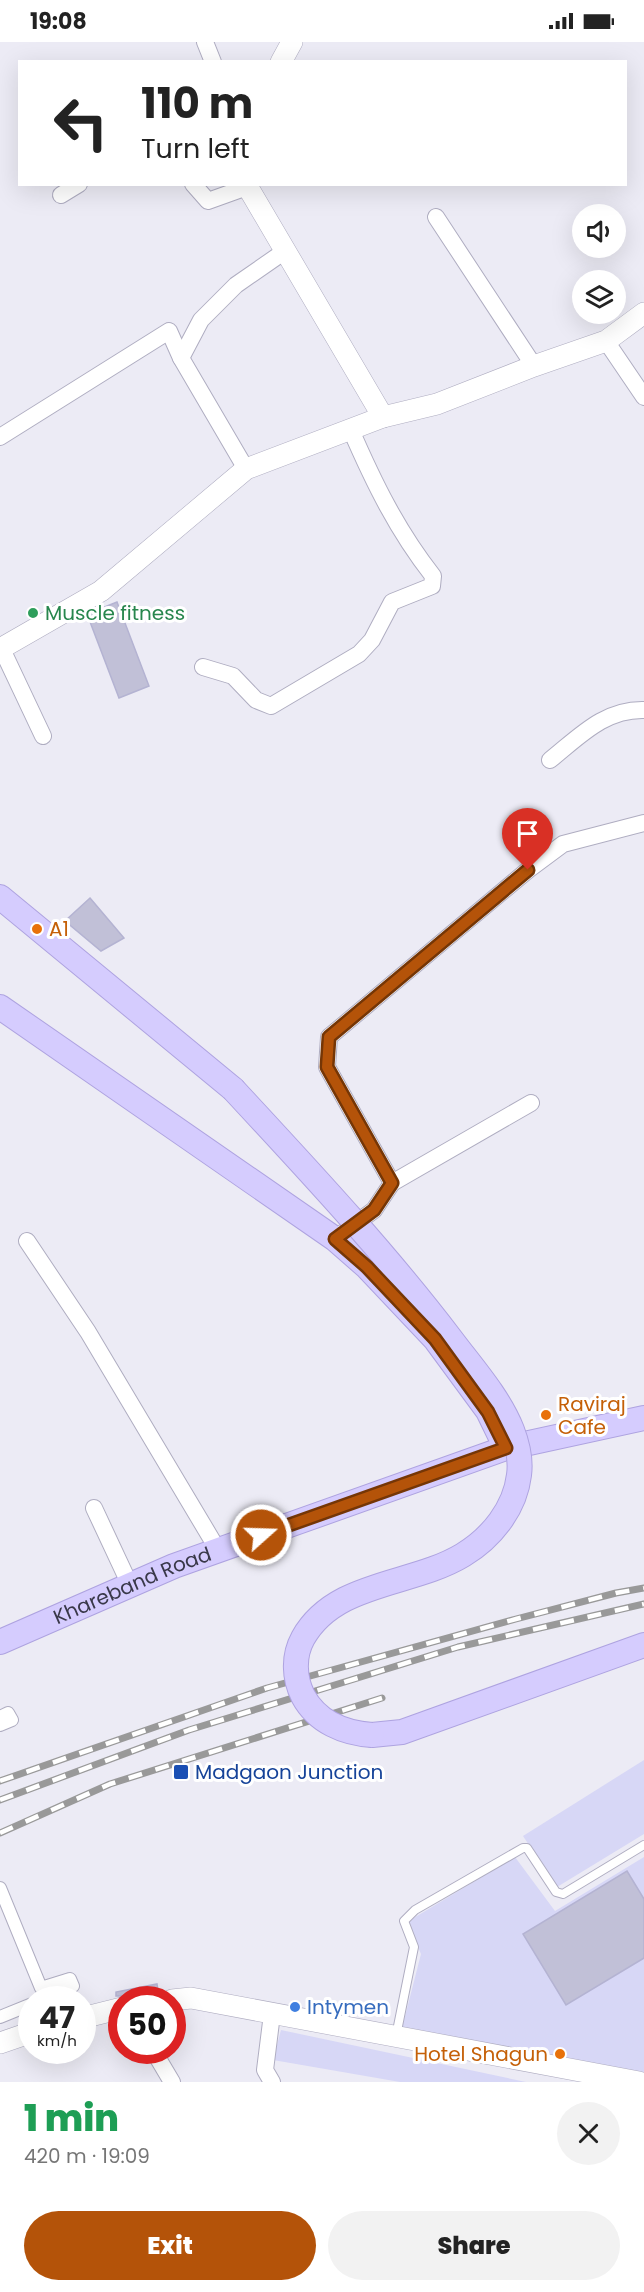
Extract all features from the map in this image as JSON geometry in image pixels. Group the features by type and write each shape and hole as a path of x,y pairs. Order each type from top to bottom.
{"main road":[{"path":"0,897 233,1089 379,1249 422,1301 502,1410 512,1431 518,1452 519,1474 513,1500 502,1521 463,1555 443,1565 355,1595 319,1617 298,1647 295,1664 304,1698 324,1719 350,1733 372,1735 402,1732 644,1646"},
{"path":"0,1007 335,1239 367,1267 435,1339 488,1412 506,1448"},
{"name":"Khareband Road","path":"0,1642 130,1585 218,1550 506,1448 644,1418"}],"street":[{"path":"206,42 212,60"},
{"path":"282,60 292,42"},
{"path":"61,195 76,186"},
{"path":"196,186 208,201 247,186 383,417"},
{"path":"436,217 534,366"},
{"path":"181,358 201,320 237,285 285,252"},
{"path":"43,736 0,647 101,591 246,469 383,417 437,404 606,340 644,313"},
{"path":"0,437 169,332 181,358 246,469"},
{"path":"606,340 644,398"},
{"path":"203,667 233,676 256,700 271,706 359,654 372,640 392,602 432,586 433,576 378,492 351,430"},
{"path":"550,760 604,718 619,712 644,710"},
{"path":"392,1183 327,1067 329,1037 528,870 563,844 644,823"},
{"path":"335,1239 374,1210 392,1183 531,1102"},
{"path":"27,1241 88,1332 218,1550"},
{"path":"94,1508 130,1585"},
{"path":"0,1717 8,1713 12,1720 0,1725"},
{"path":"0,1888 38,1986"},
{"path":"186,1998 396,2036 553,2073 639,2082"},
{"path":"0,2017 18,2010"},
{"path":"272,2014 265,2070 272,2082"},
{"path":"0,2043 18,2037"},
{"path":"161,2064 172,2082"}],"lane":[{"path":"396,2036 414,1947 404,1921 416,1911 522,1848 527,1848 556,1892 563,1894 644,1845"}],"shaded area":[{"path":"644,1760 644,1834 557,1887 523,1836"},
{"path":"515,1857 555,1911 644,1857 644,2077 402,2028 421,1954 407,1922"},
{"path":"281,2030 526,2082 400,2082 273,2060"}],"building":[{"path":"117,602 149,686 119,698 87,614"},
{"path":"90,898 124,938 101,951 65,921"},
{"path":"627,1871 644,1899 644,1958 566,2005 523,1934"}],"railway":[{"path":"0,1781 267,1688 516,1619 644,1588"},
{"path":"0,1800 189,1730 458,1647 644,1604"},
{"path":"0,1833 110,1784 382,1698"}],"place":[{"name":"Muscle fitness","path":"33,613"},
{"name":"A1","path":"37,929"},
{"name":"Raviraj Cafe","path":"546,1415"},
{"name":"Madgaon Junction","path":"181,1772"},
{"name":"Intymen","path":"295,2007"},
{"name":"Hotel Shagun","path":"560,2054"}],"route":[{"path":"261,1535 506,1448 488,1412 435,1339 367,1267 335,1239 374,1210 392,1183 327,1067 329,1037 528,870"}]}
